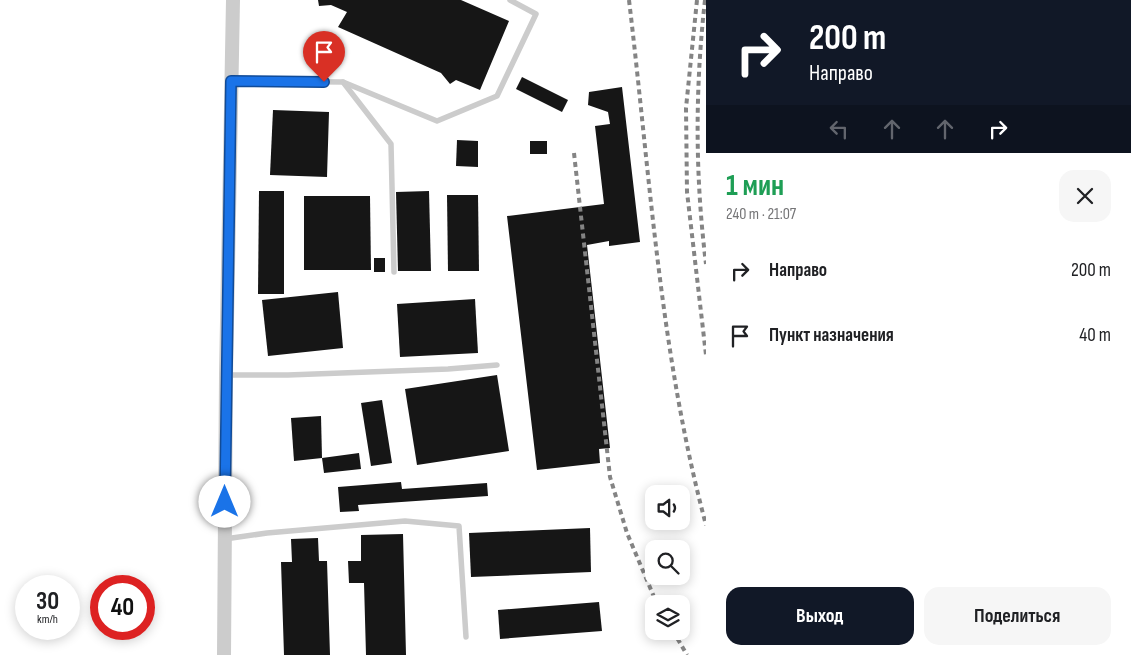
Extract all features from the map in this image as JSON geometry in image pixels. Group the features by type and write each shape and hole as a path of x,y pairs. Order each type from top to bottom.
{"street":[{"path":"224,655 226,375 233,0"}],"lane":[{"path":"231,81 343,82 437,121 497,96 536,14 510,0"},
{"path":"343,82 390,144 394,272"},
{"path":"226,375 448,370 497,364"},
{"path":"225,539 267,533 405,521 459,526 466,637"}],"building":[{"path":"318,0 461,0 509,21 480,90 456,80 450,84 441,73 338,27 347,12 331,5 319,6"},
{"path":"522,77 568,100 562,112 516,89"},
{"path":"622,87 640,242 609,246 609,241 587,245 610,448 599,449 600,463 537,470 507,216 604,204 595,126 610,124 608,112 588,105 589,92"},
{"path":"273,110 329,112 327,177 270,175"},
{"path":"457,140 478,141 478,167 456,166"},
{"path":"530,141 547,141 547,154 530,154"},
{"path":"259,191 284,191 284,294 258,294"},
{"path":"429,191 431,271 398,271 396,192"},
{"path":"447,195 478,195 479,271 448,271"},
{"path":"304,196 370,196 371,270 304,270"},
{"path":"374,258 385,258 385,272 374,272"},
{"path":"338,292 343,348 268,356 262,300"},
{"path":"475,299 478,353 400,357 397,304"},
{"path":"497,375 509,451 417,465 405,389"},
{"path":"382,400 392,463 371,466 361,403"},
{"path":"321,416 322,458 294,461 291,418"},
{"path":"359,453 361,469 324,473 322,458"},
{"path":"401,482 402,489 487,483 488,496 358,505 359,511 340,512 338,487"},
{"path":"590,528 591,572 471,577 469,533"},
{"path":"403,534 406,655 366,655 364,583 349,583 348,561 361,561 361,535"},
{"path":"318,538 319,561 327,561 330,655 284,655 281,562 292,562 291,539"},
{"path":"599,602 602,631 500,639 498,610"}],"railway":[{"path":"629,0 650,198 667,330 690,461 706,525"},
{"path":"697,0 686,108 687,192 706,355"},
{"path":"705,0 699,66 698,165 706,264"},
{"path":"574,153 610,477 627,533 653,595"},
{"path":"678,640 687,655"}],"route":[{"path":"225,502 231,81 324,82"}]}
